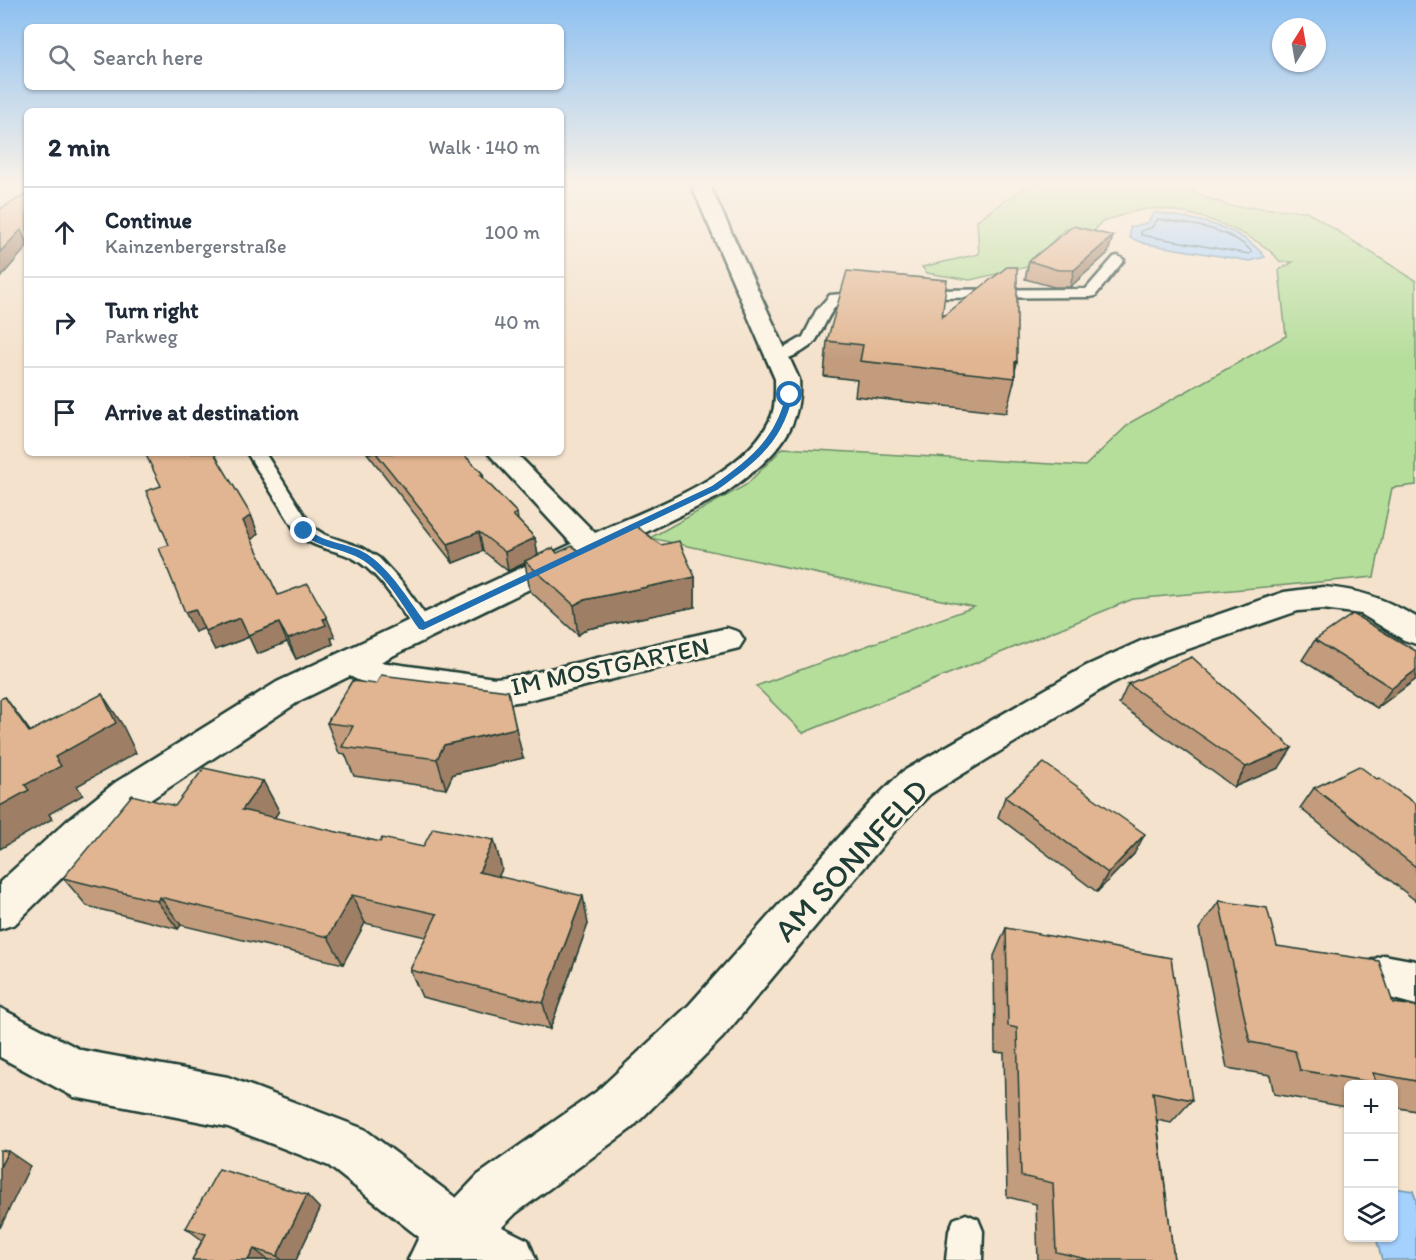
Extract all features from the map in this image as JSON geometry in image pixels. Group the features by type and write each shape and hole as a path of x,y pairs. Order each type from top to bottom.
{"street":[{"path":"0,910 82,832 130,793 289,691 714,488 747,464 771,441 784,417 790,395 779,357 727,243"},
{"path":"504,456 592,547"},
{"name":"AM SONNFELD","path":"447,1247 497,1194 614,1110 706,1021 884,815 916,783 1098,675 1153,649 1295,600 1323,598 1352,600 1372,606 1416,632"},
{"name":"IM MOSTGARTEN","path":"353,661 369,672 392,678 495,691 524,688 727,640"},
{"path":"0,1031 74,1073 228,1102 346,1147 447,1247 508,1260"}],"lane":[{"path":"902,294 1090,293 1118,260"},
{"path":"779,357 809,340 823,311 835,298 881,295"},
{"path":"258,456 304,531 315,540 346,548 365,557 390,580 423,627"}],"green space":[{"path":"978,243 1051,243 1027,267 970,280 927,273 922,267 979,254"},
{"path":"1259,243 1356,243 1416,281 1416,485 1392,488 1374,577 1133,599 803,733 756,686 974,607 650,538 746,485 783,448 1085,466 1131,422 1286,336 1279,270 1293,262 1280,262"}],"water":[{"path":"1143,243 1251,243 1265,257 1250,261"},
{"path":"1398,1189 1413,1191 1416,1200 1416,1260 1382,1260 1377,1242 1398,1242"}],"building":[{"path":"0,243 9,243 0,252"},
{"path":"1052,243 1105,243 1074,270 1058,270 1029,261"},
{"path":"1007,267 1017,267 1015,378 860,361 863,345 827,341 847,271 947,280 942,317"},
{"path":"146,456 216,456 251,515 243,521 278,595 308,584 327,618 323,619 326,625 288,639 279,623 248,635 240,618 205,631 195,609 185,612 159,548 169,545 146,491 161,486"},
{"path":"378,456 465,456 517,513 513,515 535,538 505,552 479,532 448,544"},
{"path":"636,526 661,545 679,541 695,577 584,600 574,605 525,561 553,548 557,553 572,546 582,553"},
{"path":"1353,614 1416,651 1416,670 1392,688 1315,640"},
{"path":"1192,657 1292,748 1246,767 1128,684"},
{"path":"381,675 508,691 516,728 444,745 437,759 342,747 353,726 327,723 352,681 376,684"},
{"path":"102,694 116,723 55,757 61,766 25,785 29,790 0,806 0,699 5,697 29,732"},
{"path":"1044,763 1145,834 1108,873 1005,797"},
{"path":"1359,766 1416,804 1416,867 1314,788"},
{"path":"204,768 263,781 242,810 380,842 382,838 423,847 433,828 494,840 479,872 583,896 543,1003 410,970 437,914 352,895 328,937 160,897 157,901 63,878 132,795 175,806"},
{"path":"1219,901 1267,908 1277,946 1379,961 1393,1003 1416,1006 1416,1081 1373,1073 1375,1080 1358,1080 1300,1070 1295,1051 1250,1042"},
{"path":"1006,928 1171,958 1192,1100 1153,1092 1174,1260 1091,1260 1056,1252 1053,1183 1021,1176 1017,1028 1008,1026"},
{"path":"0,1150 8,1151 0,1167"},
{"path":"219,1169 307,1195 277,1256 254,1249 248,1260 192,1260 206,1234 186,1228"}],"route":[{"path":"304,531 315,540 346,548 365,557 390,580 423,627 714,488 747,464 771,441 784,417 790,395"}]}
